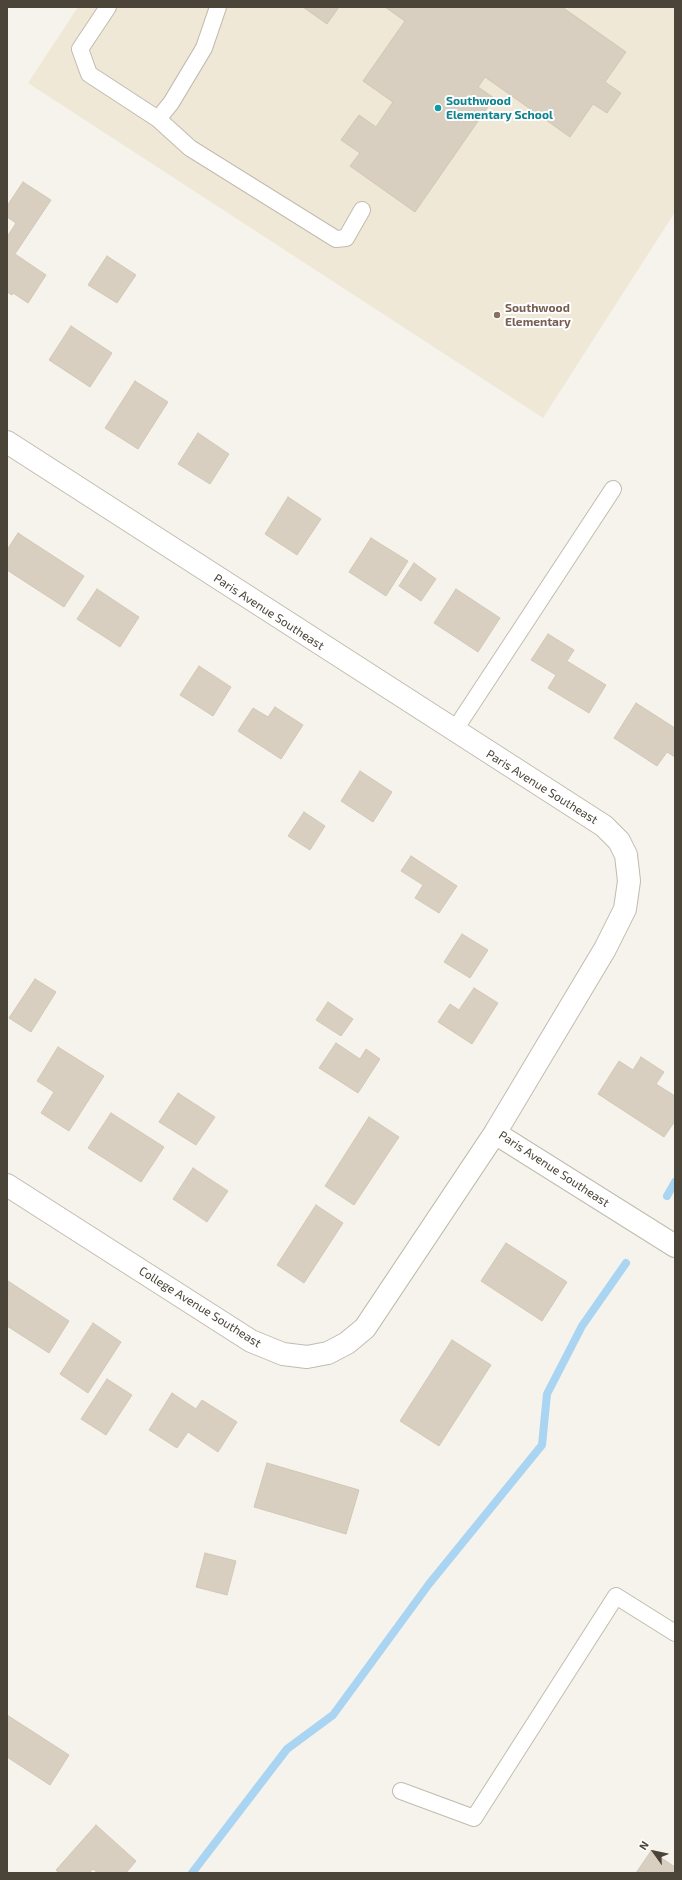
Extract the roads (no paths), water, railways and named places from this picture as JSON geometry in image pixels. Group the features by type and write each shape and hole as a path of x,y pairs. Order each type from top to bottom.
{"street":[{"name":"Paris Avenue Southeast","path":"7,442 454,731 604,826 619,841 626,855 629,867 629,881 625,909 605,949 495,1133 675,1246"},
{"name":"College Avenue Southeast","path":"7,1185 251,1341 283,1354 307,1357 328,1353 347,1343 365,1328 495,1133"}],"lane":[{"path":"108,7 80,48 89,74 158,119 190,148 336,239 346,238 362,210"},
{"path":"158,119 171,103 204,48 218,7"},
{"path":"454,731 613,489"},
{"path":"401,1791 474,1818 616,1596 675,1633"}],"waterway":[{"path":"667,1196 675,1182"},
{"path":"192,1873 287,1749 333,1715 429,1584 542,1445 547,1394 582,1326 626,1263"}],"place":[{"name":"Southwood Elementary School","path":"438,108"},
{"name":"Southwood Elementary","path":"497,315"}]}
